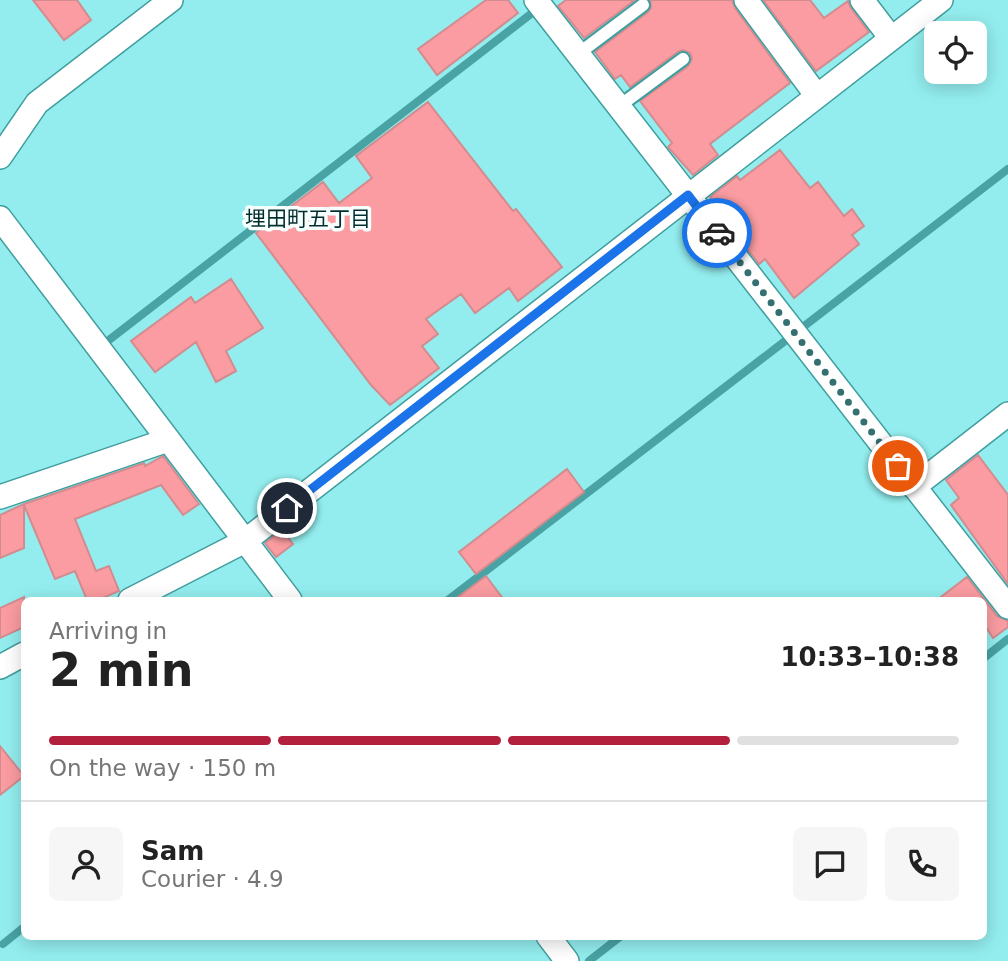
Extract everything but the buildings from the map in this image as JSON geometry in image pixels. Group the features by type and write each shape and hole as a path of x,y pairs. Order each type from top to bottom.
{"street":[{"path":"0,157 37,103 171,0"},
{"path":"536,0 1008,607"},
{"path":"746,0 817,96"},
{"path":"862,0 891,38"},
{"path":"136,597 245,541 941,0"},
{"path":"0,218 288,597"},
{"path":"914,487 1008,414"},
{"path":"0,498 168,440"},
{"path":"0,667 21,656"},
{"path":"551,940 567,961"}],"lane":[{"path":"578,54 643,5"},
{"path":"618,107 683,59"}],"waterway":[{"path":"109,340 536,10"},
{"path":"803,327 1008,169"},
{"path":"452,597 785,341"},
{"path":"987,656 1008,639"},
{"path":"3,944 21,929"},
{"path":"589,961 616,940"}],"way so far":[{"path":"717,233 898,466"}],"district":[{"name":"埋田町五丁目","path":"308,219"}],"route":[{"path":"287,508 688,195 717,233"}]}
